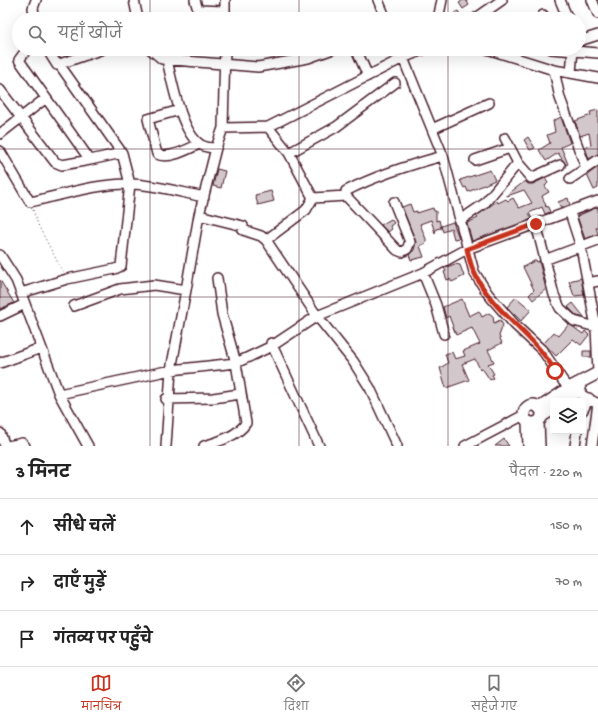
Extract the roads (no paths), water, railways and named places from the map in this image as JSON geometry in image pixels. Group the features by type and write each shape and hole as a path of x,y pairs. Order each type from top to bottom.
{"main road":[{"path":"529,446 534,416 598,373"},
{"path":"566,398 573,389 598,379"},
{"path":"534,416 550,410"},
{"path":"534,416 539,446"}],"street":[{"path":"34,12 33,8 36,0"},
{"path":"134,0 137,12"},
{"path":"195,0 198,10 209,12"},
{"path":"225,0 225,12"},
{"path":"378,0 383,12"},
{"path":"439,12 442,0"},
{"path":"485,12 502,0"},
{"path":"560,0 565,12"},
{"path":"592,0 598,14"},
{"path":"586,39 598,36"},
{"path":"586,52 598,54"},
{"path":"22,56 19,60 90,160"},
{"path":"21,293 67,279 115,269 121,266 130,184 122,153 60,64 56,64 51,56"},
{"path":"60,64 83,56"},
{"path":"158,56 162,59 167,60 258,67 284,64 314,56"},
{"path":"166,446 171,370 199,215 216,148 223,128 225,56"},
{"path":"359,56 368,76"},
{"path":"223,128 268,127 368,76 398,56"},
{"path":"403,56 442,156 474,272 488,294 514,324 542,351 559,377 573,389 598,403 596,435 592,446"},
{"path":"509,56 554,70 598,78"},
{"path":"571,73 572,56"},
{"path":"167,60 180,110 185,123 199,144"},
{"path":"554,70 560,98 586,168"},
{"path":"289,153 336,127 395,83"},
{"path":"0,90 55,162 62,165 122,153"},
{"path":"0,134 21,116 46,98"},
{"path":"432,129 489,103"},
{"path":"180,110 148,119 157,154 160,156 177,153 199,144 216,148"},
{"path":"268,127 289,153 313,198"},
{"path":"505,138 518,163 530,178 560,165"},
{"path":"475,160 510,148"},
{"path":"0,151 30,202 89,189 130,184 152,186 204,197"},
{"path":"346,196 346,191 368,180 402,167 442,156"},
{"path":"570,179 598,160"},
{"path":"459,221 484,204 518,163"},
{"path":"313,198 346,196"},
{"path":"346,196 397,250 402,252 408,250 410,242 394,202"},
{"path":"266,240 306,210 313,198"},
{"path":"59,394 171,370 236,363 272,345 317,316 423,273 467,249 598,202"},
{"path":"570,213 580,247 596,327 598,373"},
{"path":"199,215 243,226 243,230 261,236 266,240 317,316 353,361 370,388 397,446"},
{"path":"536,224 547,259 554,294 560,308 574,321 596,327"},
{"path":"547,259 598,240"},
{"path":"0,255 16,280 59,394 88,446"},
{"path":"423,273 436,305 444,334"},
{"path":"204,446 225,439 243,428 246,423 236,363 222,314 217,278"},
{"path":"588,283 598,281"},
{"path":"74,306 120,289 154,285 186,290"},
{"path":"0,316 25,304"},
{"path":"272,345 319,446"},
{"path":"0,364 42,348"},
{"path":"168,399 213,398 240,394"},
{"path":"586,404 589,398"},
{"path":"465,446 534,416"},
{"path":"0,433 6,446 22,443 25,446"},
{"path":"575,446 577,434"}]}
